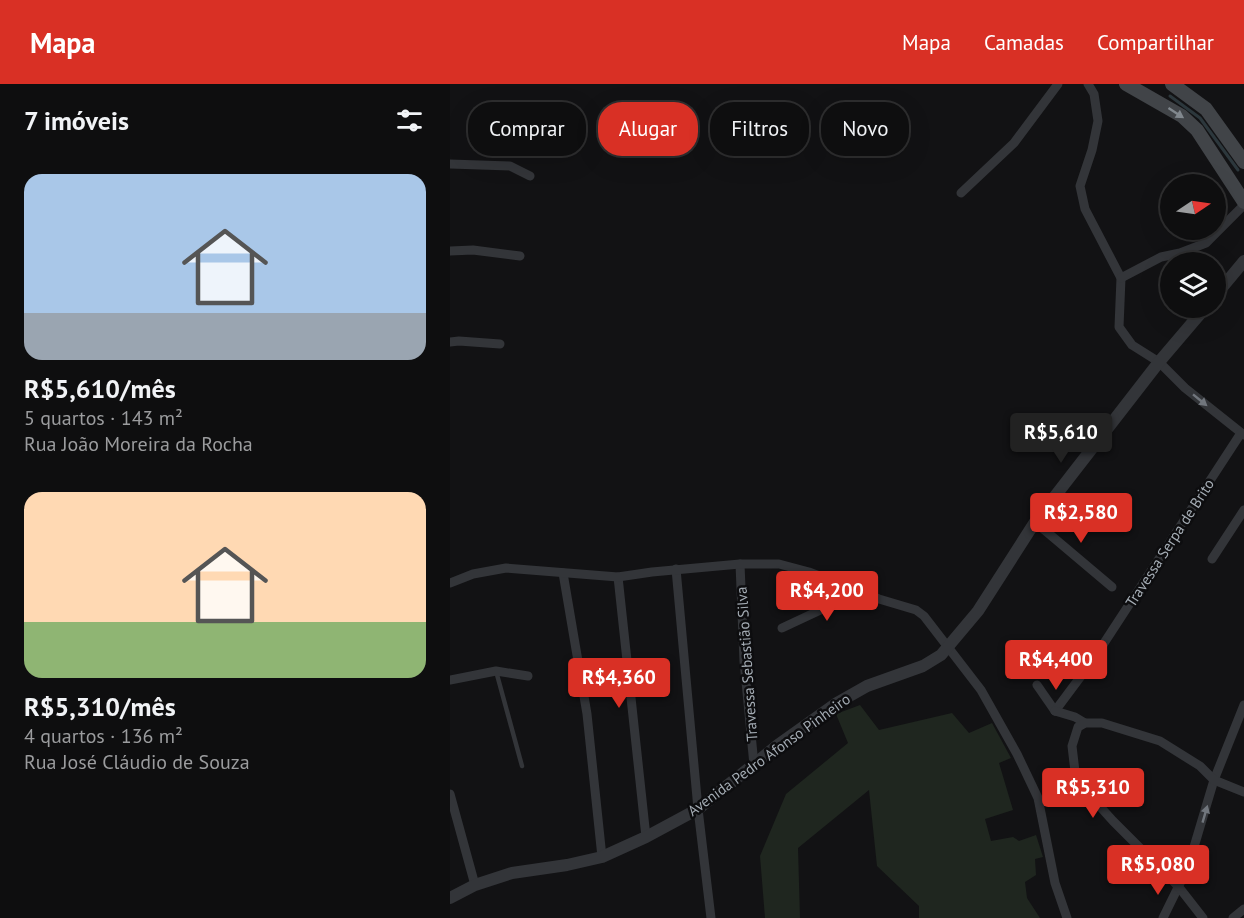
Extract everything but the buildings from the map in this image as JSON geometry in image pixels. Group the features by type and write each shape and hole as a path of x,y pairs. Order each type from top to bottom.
{"main road":[{"path":"1126,84 1182,116 1197,130 1244,203"},
{"path":"1172,84 1206,109 1244,162"}],"street":[{"path":"962,193 1014,143 1058,84"},
{"path":"1088,84 1094,94 1098,121 1092,150 1080,186 1085,209 1120,278 1119,327 1132,345 1160,362 1185,388 1242,434"},
{"path":"450,164 510,166 530,176"},
{"path":"1120,278 1161,257 1180,253 1206,243 1244,203"},
{"path":"450,251 473,250 520,256"},
{"path":"1226,283 1244,261"},
{"name":"Avenida Pedro Afonso Pinheiro","path":"450,898 475,885 512,873 602,857 646,837 698,809 778,745 837,703 867,686 923,666 941,655 994,587 1035,522 1197,318"},
{"path":"450,342 459,340 500,344"},
{"name":"Travessa Serpa de Brito","path":"1055,711 1093,660 1242,434"},
{"path":"1212,559 1244,510"},
{"path":"1035,522 1112,587"},
{"path":"450,583 473,574 506,568 618,577 676,569 740,564 779,564 916,609 949,647 981,690 1017,754 1038,798 1055,884 1067,918"},
{"name":"Travessa Sebastião Silva","path":"740,564 744,661 754,765"},
{"path":"676,569 698,809 711,918"},
{"path":"563,573 587,714 602,857"},
{"path":"618,577 646,837"},
{"path":"782,628 861,591"},
{"path":"450,680 496,671 528,676"},
{"path":"1037,685 1055,711 1075,717 1081,725"},
{"path":"1163,918 1188,867 1214,780 1244,705"},
{"path":"1081,725 1102,723 1160,741 1200,766 1214,780 1244,792"},
{"path":"1081,725 1072,746 1076,780 1178,886 1203,918"},
{"path":"450,794 475,885"},
{"path":"1233,918 1244,909"}],"lane":[{"path":"496,671 522,766"}],"shaded area":[{"path":"860,705 879,730 952,713 969,733 992,723 1011,758 999,763 1013,810 985,819 991,841 1013,837 1019,841 1036,835 1043,857 1035,859 1036,875 1025,882 1027,898 1040,918 919,918 919,906 877,866 869,790 798,848 800,918 765,918 760,856 786,794 848,743 836,714"}],"waterway":[{"path":"1170,96 1200,118 1238,170"}]}
